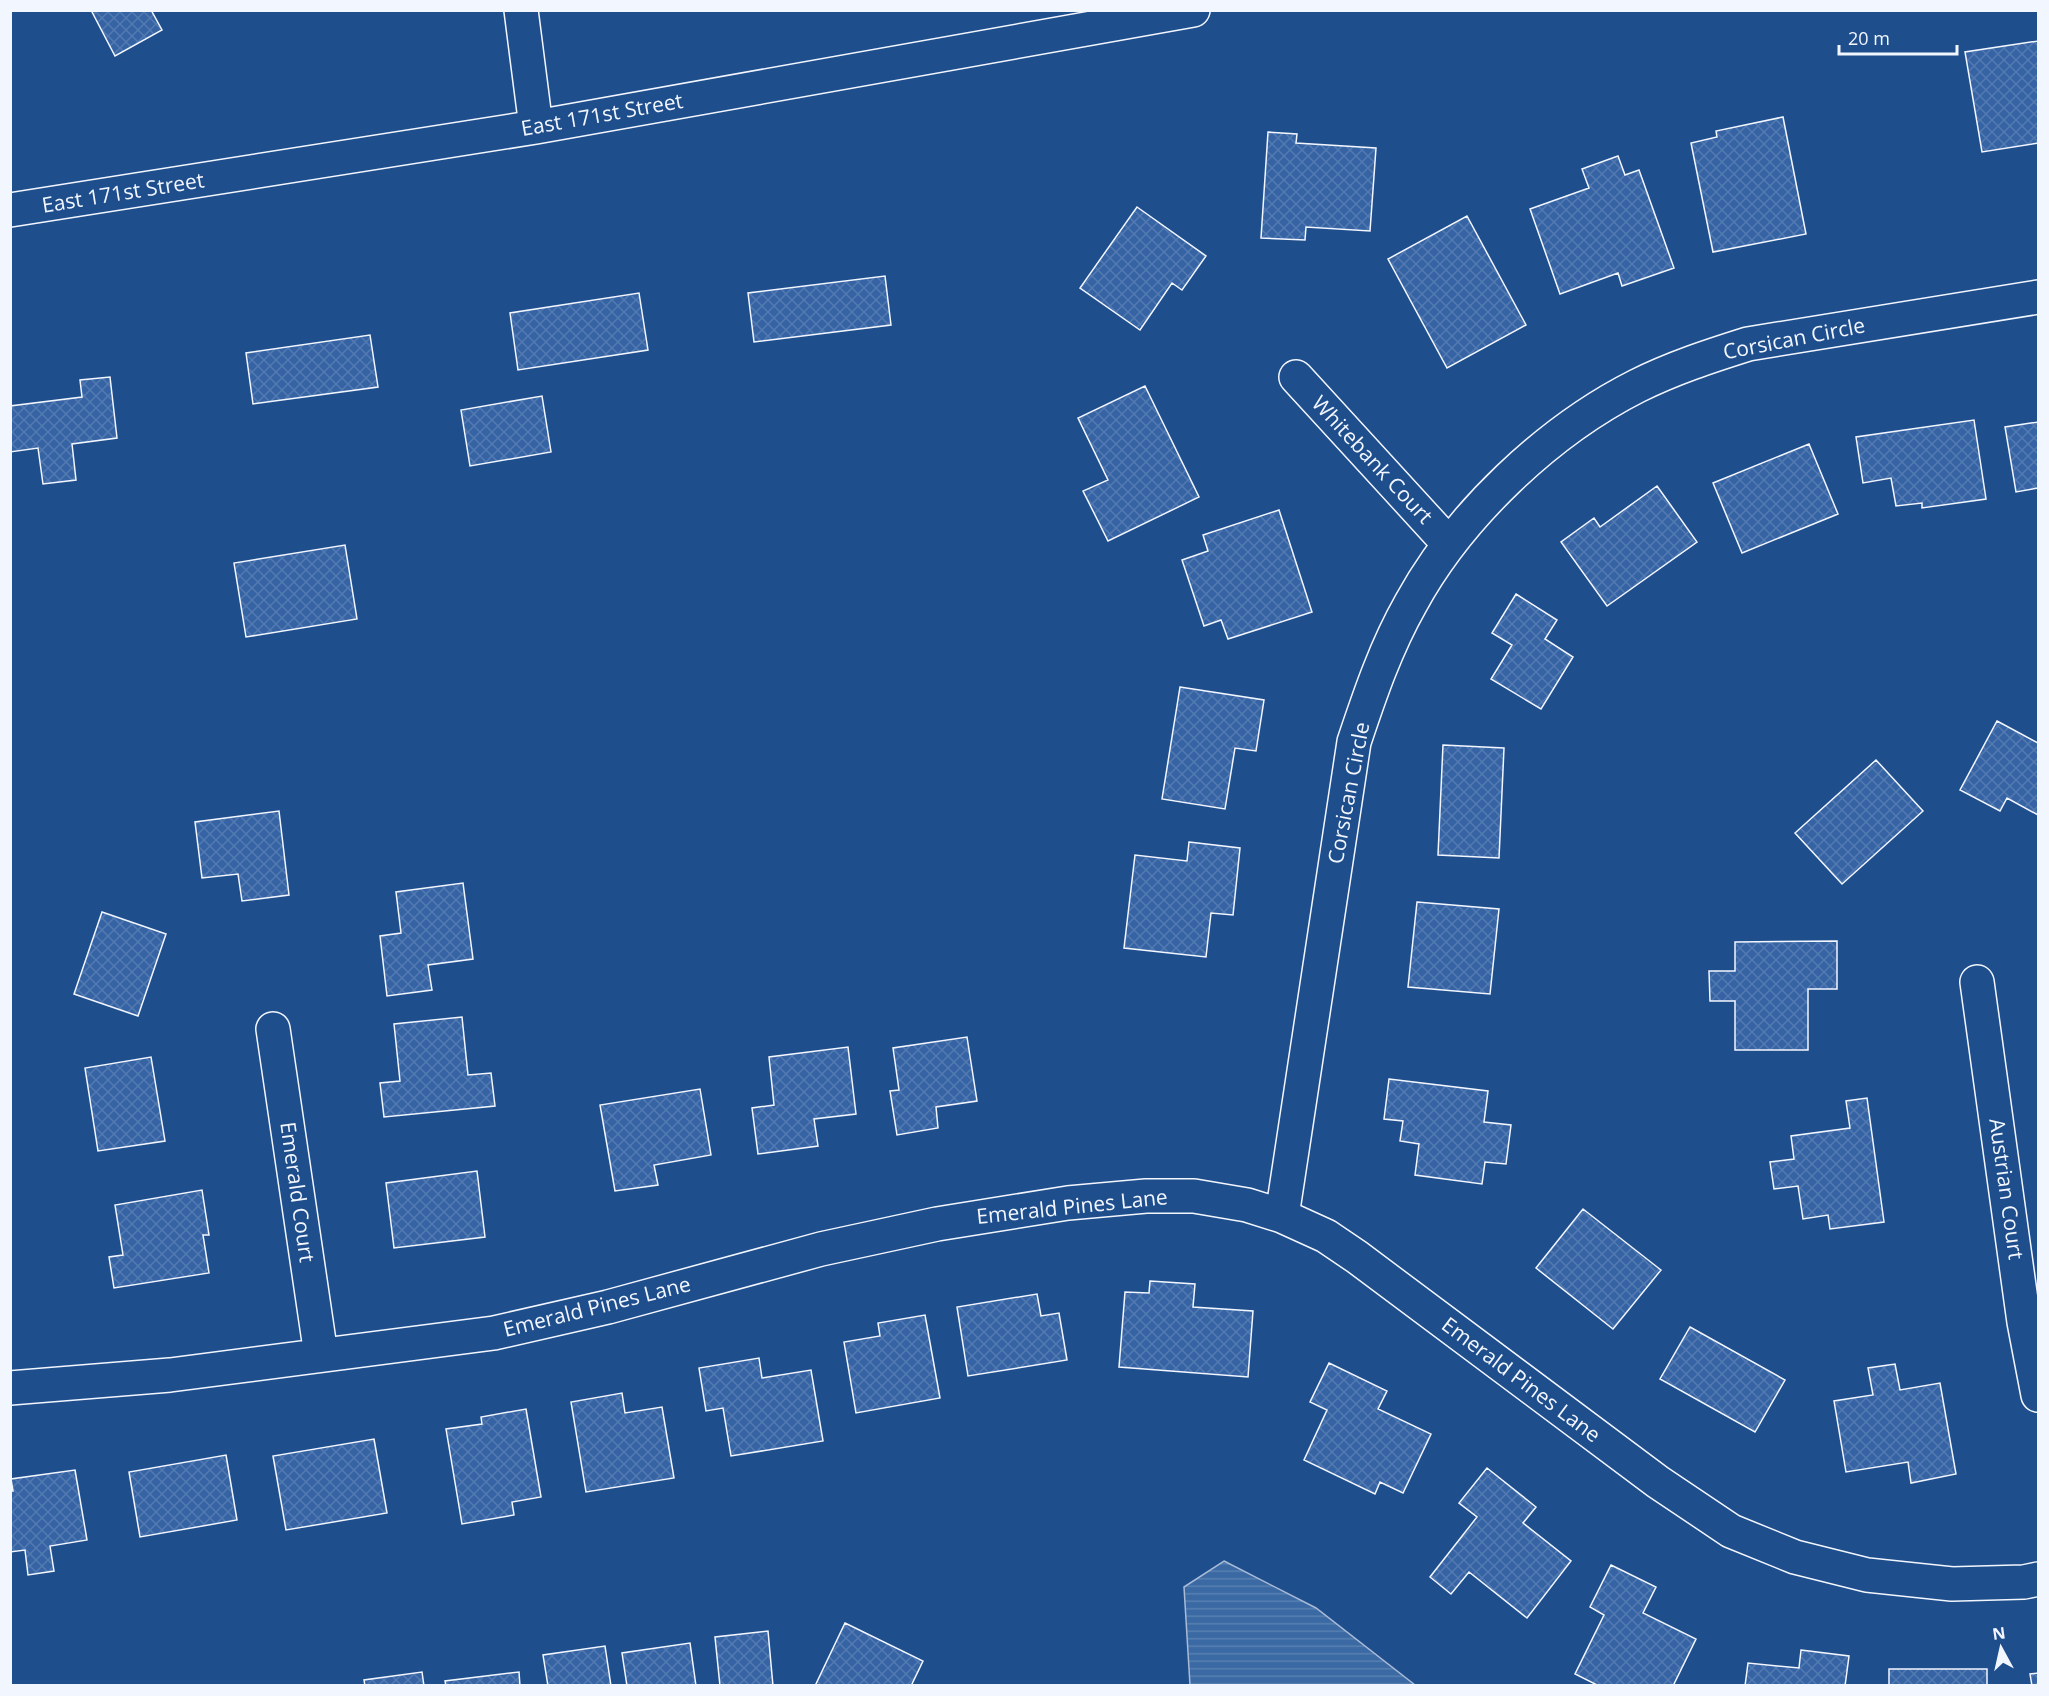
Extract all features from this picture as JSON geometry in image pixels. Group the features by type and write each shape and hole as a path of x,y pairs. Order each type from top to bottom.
{"street":[{"path":"521,10 536,127"},
{"name":"East 171st Street","path":"10,210 536,127 1193,10"},
{"name":"Corsican Circle","path":"1281,1216 1354,741 1379,668 1411,602 1449,544 1515,471 1574,424 1637,386 1701,359 1748,344 2038,297"},
{"name":"Whitebank Court","path":"1296,376 1449,544"},
{"name":"Austrian Court","path":"1977,982 2024,1322 2038,1395"},
{"name":"Emerald Court","path":"273,1029 321,1356"},
{"name":"Emerald Pines Lane","path":"10,1388 170,1375 494,1333 608,1306 821,1249 937,1224 1068,1203 1146,1196 1194,1196 1247,1205 1281,1216 1326,1236 1658,1482 1731,1531 1795,1557 1867,1575 1952,1584 2025,1582 2038,1579"}],"water":[{"path":"1224,1561 1316,1608 1415,1685 1190,1685 1184,1587"}],"building":[{"path":"91,10 151,10 162,30 115,56"},
{"path":"2038,41 2038,143 1982,152 1965,52"},
{"path":"1783,117 1806,234 1713,252 1691,143 1717,137 1716,131"},
{"path":"1268,132 1297,134 1296,143 1376,148 1370,231 1306,227 1305,240 1261,238"},
{"path":"1618,156 1625,175 1639,170 1674,268 1622,286 1618,273 1560,294 1530,209 1589,188 1582,169"},
{"path":"1137,207 1206,256 1182,290 1172,283 1140,330 1080,288"},
{"path":"1467,216 1526,325 1447,368 1388,259"},
{"path":"885,276 891,325 754,342 748,293"},
{"path":"639,293 648,350 518,370 510,313"},
{"path":"370,335 378,387 253,404 246,353"},
{"path":"110,377 117,438 72,444 76,480 43,484 38,448 10,452 10,406 82,397 80,380"},
{"path":"1145,386 1199,497 1108,541 1083,491 1108,480 1078,418"},
{"path":"542,396 551,452 470,466 461,410"},
{"path":"1974,420 1986,499 1922,508 1922,503 1896,506 1891,478 1863,483 1856,437"},
{"path":"2038,422 2038,488 2016,492 2005,427"},
{"path":"1809,444 1838,514 1742,553 1713,483"},
{"path":"1657,486 1697,542 1607,606 1561,542 1594,518 1600,527"},
{"path":"1279,510 1312,612 1228,639 1221,620 1204,626 1182,560 1208,551 1203,535"},
{"path":"345,545 357,619 246,637 234,563"},
{"path":"1516,594 1557,620 1545,639 1573,657 1541,709 1491,679 1512,645 1492,633"},
{"path":"1180,687 1264,700 1256,751 1235,748 1225,809 1162,799"},
{"path":"1997,721 2038,743 2038,815 2007,798 2000,811 1960,790"},
{"path":"1443,745 1504,748 1499,858 1438,855"},
{"path":"1876,760 1923,811 1842,884 1795,833"},
{"path":"279,811 289,895 242,901 238,874 202,878 195,822"},
{"path":"1189,842 1240,848 1233,915 1211,913 1206,957 1124,948 1135,855 1187,861"},
{"path":"463,883 473,959 428,965 432,990 387,996 380,936 401,933 396,892"},
{"path":"1417,902 1499,909 1490,994 1408,987"},
{"path":"102,912 166,934 138,1016 74,994"},
{"path":"1837,941 1837,989 1808,989 1808,1050 1735,1050 1735,1001 1710,1001 1709,971 1735,971 1735,942"},
{"path":"462,1017 468,1075 491,1073 495,1106 384,1117 380,1083 400,1081 394,1024"},
{"path":"967,1037 977,1101 936,1107 938,1128 897,1135 890,1091 899,1090 893,1048"},
{"path":"848,1047 856,1114 814,1119 818,1146 758,1154 752,1108 774,1105 769,1057"},
{"path":"151,1057 165,1141 98,1151 85,1068"},
{"path":"1389,1079 1488,1091 1484,1122 1511,1125 1506,1164 1485,1162 1482,1184 1415,1175 1419,1144 1400,1141 1403,1121 1384,1119"},
{"path":"700,1089 711,1155 654,1165 658,1185 615,1191 600,1105"},
{"path":"1867,1098 1884,1222 1830,1229 1828,1215 1803,1219 1798,1186 1774,1189 1770,1162 1794,1159 1791,1136 1850,1128 1846,1101"},
{"path":"477,1171 485,1237 394,1248 386,1183"},
{"path":"202,1190 209,1235 203,1235 209,1273 114,1288 109,1257 123,1255 115,1205"},
{"path":"1583,1209 1661,1270 1613,1329 1536,1268"},
{"path":"1150,1281 1195,1284 1193,1307 1253,1311 1248,1377 1119,1367 1125,1292 1149,1293"},
{"path":"1037,1294 1041,1316 1059,1313 1067,1360 968,1376 957,1307"},
{"path":"925,1315 940,1398 856,1413 844,1342 880,1336 878,1323"},
{"path":"1690,1327 1785,1380 1755,1432 1660,1379"},
{"path":"759,1358 762,1378 811,1370 823,1441 731,1456 723,1408 706,1411 699,1368"},
{"path":"1329,1363 1387,1391 1378,1409 1431,1434 1403,1493 1380,1482 1375,1494 1304,1460 1327,1410 1310,1402"},
{"path":"1895,1364 1900,1390 1940,1383 1956,1474 1911,1483 1908,1462 1846,1472 1834,1401 1873,1395 1868,1368"},
{"path":"622,1393 625,1413 662,1407 674,1478 586,1492 571,1402"},
{"path":"526,1409 541,1497 512,1502 514,1515 462,1524 446,1429 482,1424 481,1417"},
{"path":"374,1439 387,1513 286,1530 273,1456"},
{"path":"226,1455 237,1520 140,1537 129,1472"},
{"path":"1487,1468 1536,1507 1523,1523 1571,1561 1527,1618 1469,1572 1451,1594 1430,1577 1477,1517 1459,1503"},
{"path":"75,1470 87,1540 50,1546 54,1571 28,1575 25,1550 10,1552 10,1491 13,1491 11,1479"},
{"path":"1611,1565 1656,1587 1643,1613 1696,1639 1673,1686 1599,1686 1575,1674 1604,1615 1590,1607"},
{"path":"845,1623 923,1661 911,1686 815,1686"},
{"path":"768,1631 773,1686 720,1686 715,1637"},
{"path":"690,1643 696,1686 627,1686 622,1653"},
{"path":"605,1646 611,1686 548,1686 543,1655"},
{"path":"1801,1650 1849,1656 1845,1686 1745,1686 1748,1663 1799,1668"},
{"path":"1889,1669 1987,1669 1987,1686 1889,1686"},
{"path":"422,1672 424,1686 365,1686 364,1680"},
{"path":"519,1672 520,1686 446,1686 445,1681"},
{"path":"2038,1673 2038,1686 2032,1686 2030,1674"}]}
